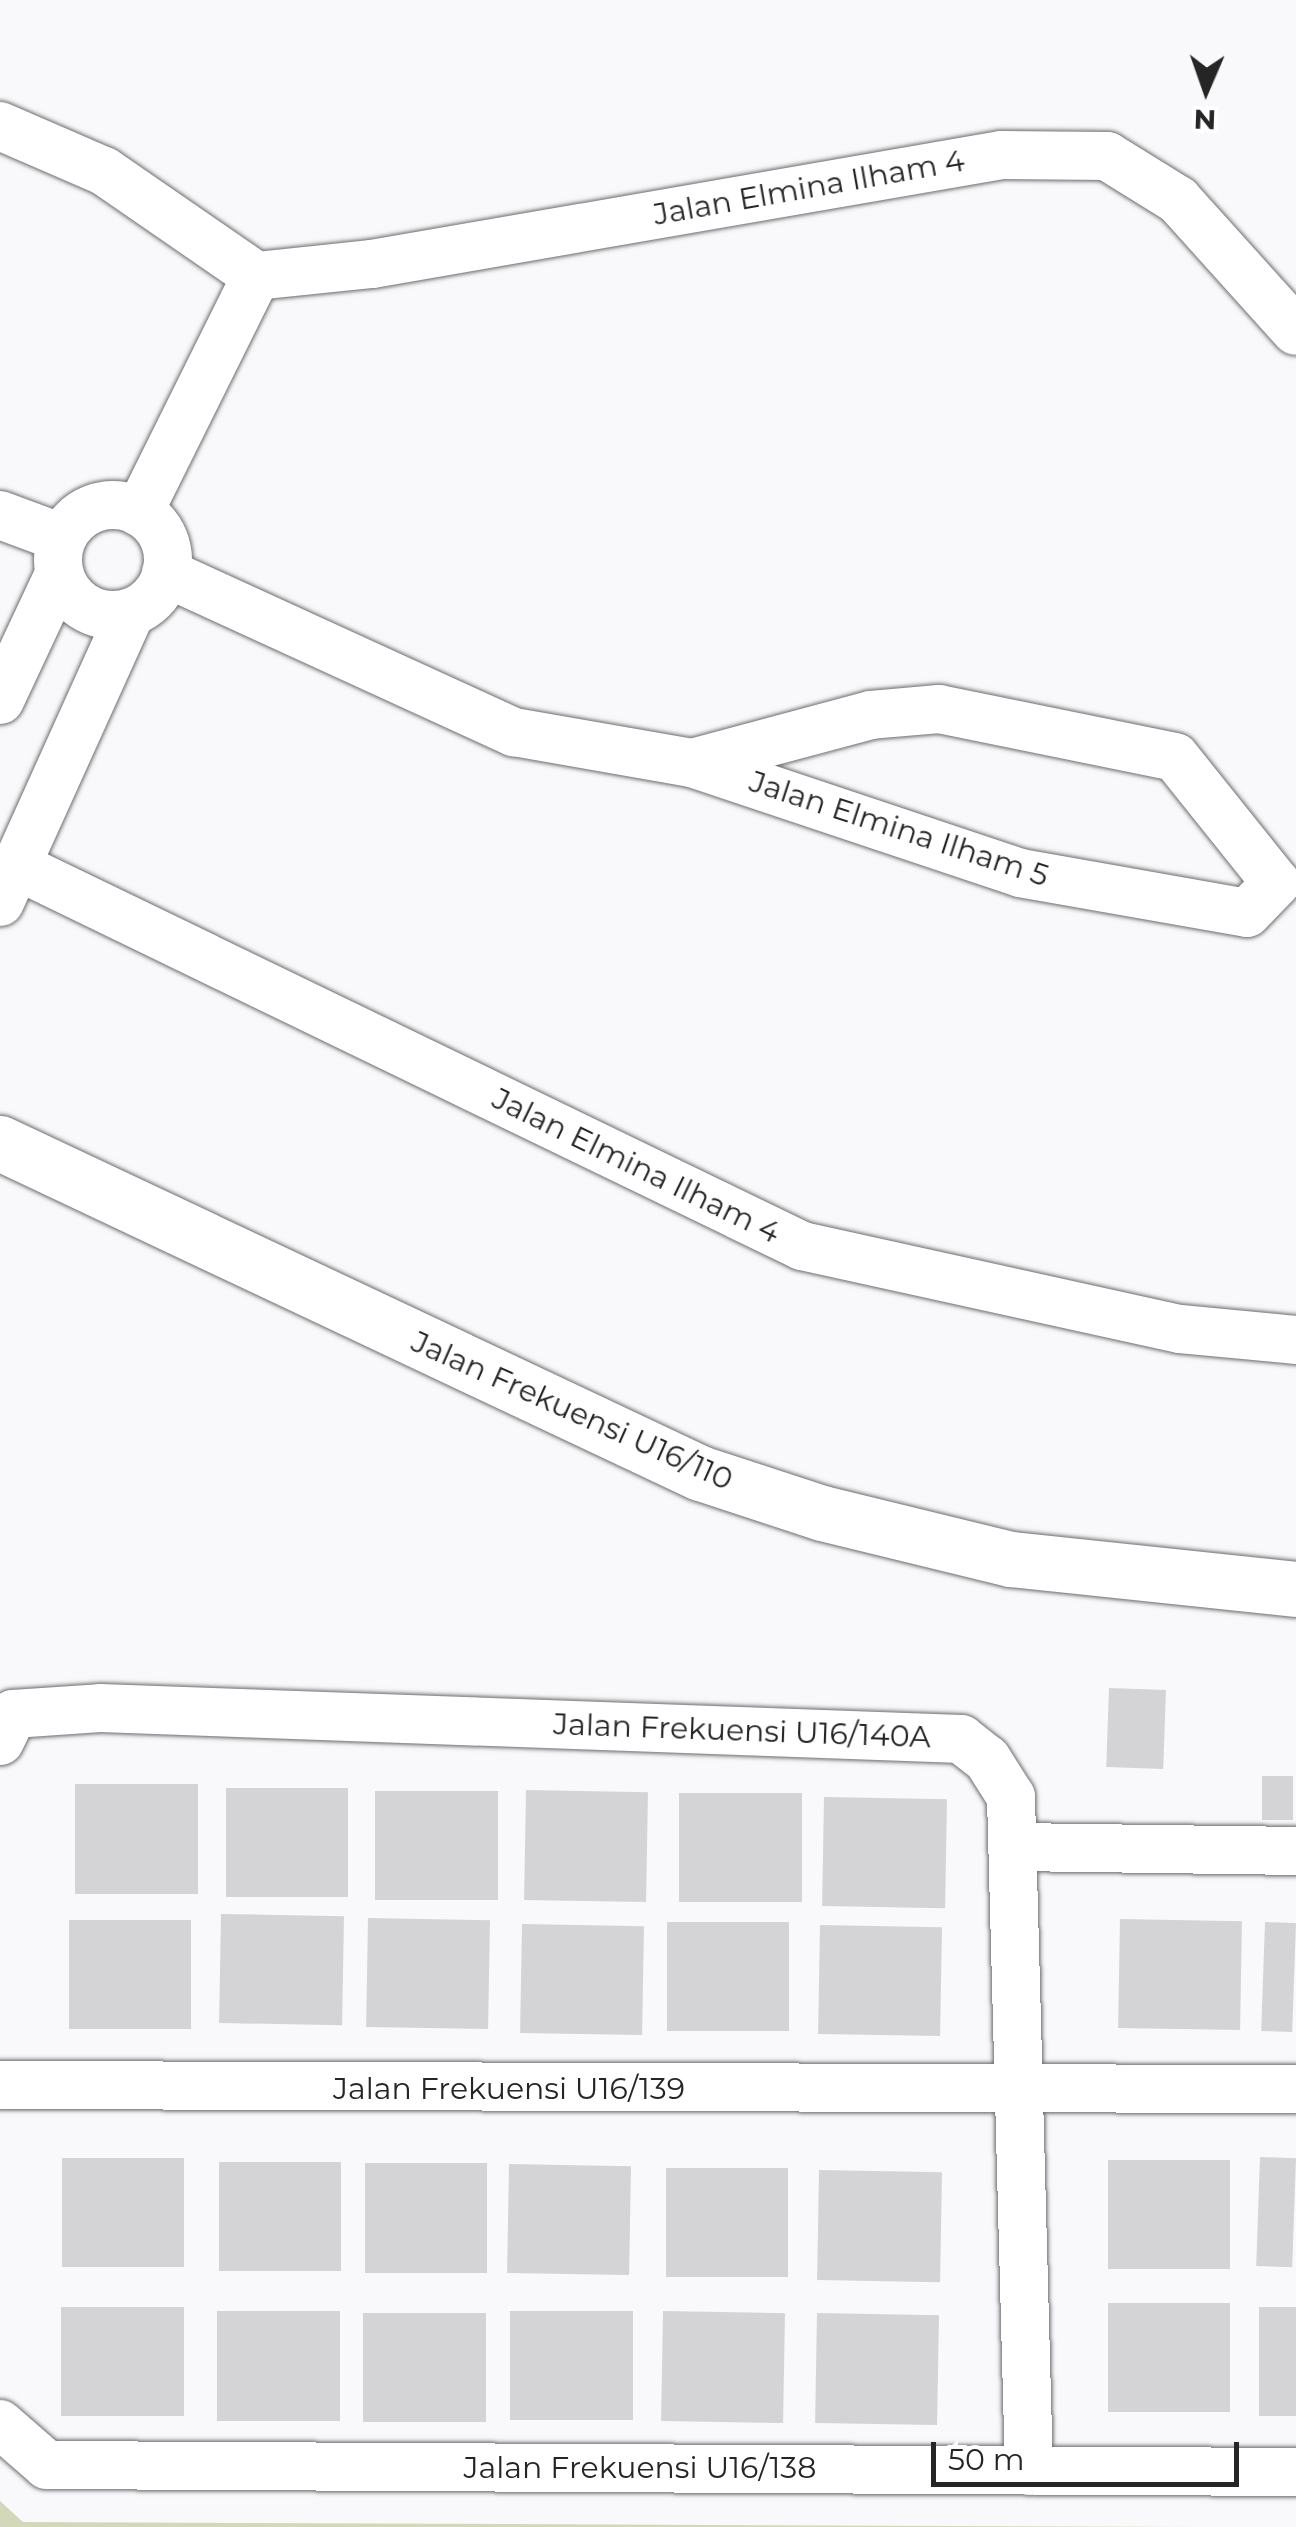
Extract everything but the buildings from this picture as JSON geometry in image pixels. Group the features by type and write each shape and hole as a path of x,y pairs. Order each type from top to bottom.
{"street":[{"path":"0,126 104,171 256,276 139,512"},
{"name":"Jalan Elmina Ilham 4","path":"256,276 372,264 1002,155 1107,156 1178,200 1296,330"},
{"path":"0,700 72,523 103,506 139,512 163,538 166,573 159,590 131,612 8,884"},
{"path":"0,515 60,556 79,604 95,612 131,612"},
{"name":"Jalan Elmina Ilham 5","path":"166,573 514,732 692,763 1020,874 1248,913 1276,883 1175,758 939,708 870,715 692,763"},
{"name":"Jalan Elmina Ilham 4","path":"8,884 802,1246 1180,1328 1296,1340"},
{"name":"Jalan Frekuensi U16/110","path":"0,1144 700,1473 822,1513 1011,1559 1296,1589"},
{"name":"Jalan Frekuensi U16/140A","path":"6,1727 100,1708 961,1739 988,1759 1011,1798 1030,2471"},
{"path":"1014,1847 1296,1851"},
{"name":"Jalan Frekuensi U16/139","path":"0,2085 1019,2093 1296,2089"},
{"name":"Jalan Frekuensi U16/138","path":"0,2424 48,2465 1296,2472"}],"green space":[{"path":"0,2501 23,2522 1205,2527 0,2527"}]}
